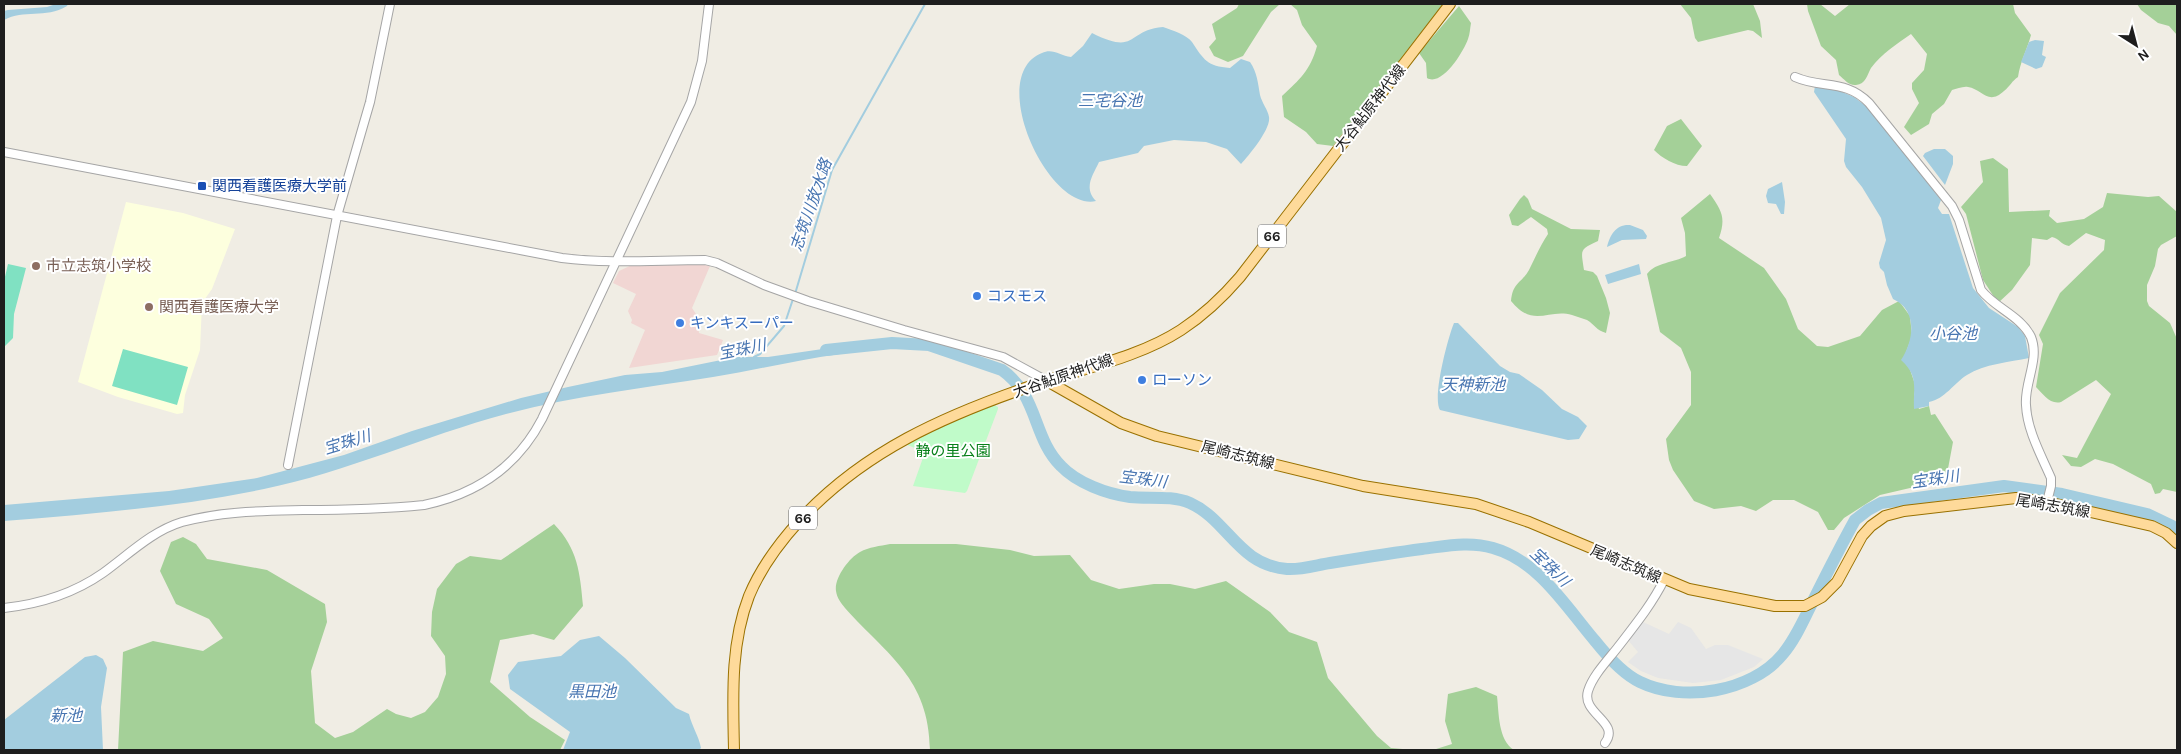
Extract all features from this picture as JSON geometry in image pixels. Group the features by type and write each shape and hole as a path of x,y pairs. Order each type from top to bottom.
{"main road":[{"name":"大谷鮎原神代線","path":"734,750 734,660 749,596 761,571 776,548 826,495 855,470 885,450 923,429 1031,386 1160,342 1180,331 1213,306 1240,277 1450,4"},
{"name":"尾崎志筑線","path":"1047,381 1121,423 1157,436 1363,486 1453,500 1492,509 1529,522 1689,589 1767,605 1805,606 1822,597 1837,582 1862,536 1870,526 1885,516 1904,511 1995,499 2047,500 2152,526 2166,533 2177,543"}],"street":[{"path":"288,465 337,216 370,102 390,4"},
{"path":"4,608 38,603 72,591 103,573 158,533 181,522 209,515 243,511 405,507 444,501 477,488 504,470 526,445 546,411 691,102 702,60 709,4"},
{"path":"1795,77 1809,82 1842,86 1860,94 1881,116 1952,206 1959,220 1981,290 1988,299 2025,326 2032,339 2033,358 2025,403 2027,417 2051,478 2047,500"},
{"path":"4,152 562,258 616,262 626,260 705,260 717,263 782,292 805,300 1003,357 1047,381"},
{"path":"1604,743 1609,737 1610,731 1587,702 1588,692 1606,662 1642,618 1664,580"}],"shaded area":[{"name":"関西看護医療大学","path":"126,202 183,213 235,229 212,289 202,303 200,350 185,395 183,413 177,414 118,397 78,382"},
{"name":"キンキスーパー","path":"634,264 699,264 710,266 692,308 696,314 699,333 723,340 717,355 629,368 645,330 631,323 632,320 628,311 636,294 613,283 619,271"},
{"path":"1643,622 1669,634 1678,622 1691,628 1706,649 1715,645 1728,645 1763,659 1754,667 1721,680 1693,683 1658,678 1641,671 1628,662 1638,652 1628,640"}],"green space":[{"path":"1239,4 1280,4 1271,12 1243,56 1228,62 1214,56 1209,47 1216,39 1212,24 1237,8"},
{"path":"1290,4 1443,4 1333,146 1317,144 1306,132 1284,117 1282,96 1304,74 1317,46 1302,25 1297,10"},
{"path":"1680,4 1753,4 1760,21 1762,38 1753,31 1748,30 1698,42 1695,38 1691,18"},
{"path":"1807,4 1820,4 1835,16 1850,4 2013,4 2015,13 2031,35 2018,77 2004,91 1994,97 1989,97 1968,87 1952,90 1944,104 1932,114 1929,124 1911,135 1904,127 1919,103 1912,89 1912,83 1924,70 1927,54 1911,34 1880,58 1862,83 1851,84 1839,75 1836,60 1821,46"},
{"path":"2137,4 2177,4 2177,35 2169,26 2158,23 2141,10"},
{"path":"1459,6 1471,23 1466,44 1446,73 1433,79 1427,78 1426,63 1419,53"},
{"path":"1681,119 1702,146 1687,166 1669,161 1654,150 1667,126"},
{"path":"1993,158 2008,169 2009,212 2050,210 2049,216 2057,223 2084,219 2103,207 2107,193 2148,197 2159,196 2177,212 2177,236 2161,245 2158,249 2155,266 2147,285 2147,301 2149,306 2170,323 2177,339 2177,492 2163,489 2160,493 2155,494 2151,484 2113,464 2095,459 2081,467 2071,466 2062,455 2077,458 2111,394 2096,380 2061,402 2053,402 2047,398 2036,387 2043,344 2039,335 2060,293 2104,250 2105,240 2086,233 2069,246 2052,237 2047,240 2032,238 2030,265 2012,290 1998,303 1983,280 1966,214 1961,207 1983,182 1980,161"},
{"path":"1710,194 1722,215 1719,238 1764,268 1786,299 1798,329 1817,346 1828,347 1860,336 1882,310 1899,301 1910,316 1912,336 1905,355 1916,387 1914,395 1919,409 1929,406 1931,415 1935,414 1953,442 1947,474 1939,480 1880,495 1844,518 1834,530 1828,530 1818,512 1794,500 1773,500 1756,511 1741,506 1714,509 1694,501 1673,470 1669,460 1666,439 1691,405 1691,372 1681,348 1660,332 1647,274 1655,267 1686,256 1685,233 1681,218"},
{"path":"1524,195 1532,209 1571,229 1600,230 1598,241 1584,249 1582,258 1584,270 1593,272 1597,276 1606,298 1610,313 1606,333 1587,320 1572,315 1534,316 1527,314 1511,301 1515,287 1526,275 1548,234 1547,229 1531,217 1518,226 1512,225 1509,215"},
{"path":"8,264 26,268 14,314 13,338 4,347 4,281"},
{"path":"123,349 188,367 177,405 112,386"},
{"name":"静の里公園","path":"994,405 998,409 965,493 913,486 925,452 905,444 934,428"},
{"path":"554,524 562,533 573,552 579,572 583,606 554,640 533,634 500,640 490,682 530,717 565,740 560,750 118,750 123,652 153,641 203,651 223,638 209,619 176,604 160,571 171,542 183,537 196,544 207,559 267,570 325,604 327,622 311,671 315,723 335,738 353,732 387,709 396,714 411,718 425,712 438,697 446,674 445,656 431,636 432,612 437,589 456,564 470,556 501,560"},
{"path":"890,544 956,544 1010,550 1034,556 1070,555 1091,580 1119,589 1154,584 1170,584 1195,589 1226,581 1270,612 1289,632 1317,642 1328,678 1377,736 1391,748 1414,750 930,750 928,725 914,686 891,655 845,608 838,598 836,591 837,580 847,564 856,555 867,549"},
{"path":"1476,687 1497,696 1502,733 1509,746 1514,750 1433,750 1452,744 1445,721 1448,694"}],"water":[{"path":"56,4 68,4 59,10 51,12 19,15 4,20 4,11 47,7"},
{"name":"三宅谷池","path":"1163,27 1187,37 1203,58 1211,64 1230,68 1241,59 1250,62 1256,74 1261,98 1269,117 1267,128 1259,142 1241,164 1227,149 1206,142 1174,140 1144,146 1138,153 1099,162 1090,182 1090,191 1096,201 1078,199 1059,186 1043,165 1030,139 1021,112 1020,87 1026,66 1042,53 1050,51 1071,57 1083,46 1092,33 1117,42 1125,42 1143,32"},
{"path":"2035,40 2044,41 2042,55 2046,57 2042,67 2036,69 2021,62 2029,42"},
{"name":"小谷池","path":"1815,86 1840,91 1854,97 1871,110 1941,200 1938,208 1942,214 1949,214 1973,288 1989,308 2018,327 2025,336 2029,358 1997,364 1974,371 1962,378 1940,398 1929,402 1929,406 1914,409 1913,377 1901,360 1911,335 1910,318 1907,310 1893,299 1884,272 1880,268 1879,263 1886,240 1881,218 1862,187 1846,167 1844,161 1846,139 1814,92"},
{"path":"1934,149 1945,149 1953,156 1953,164 1945,185 1923,156"},
{"path":"1782,182 1785,202 1784,214 1781,214 1776,204 1768,203 1766,196 1768,189"},
{"path":"1630,225 1643,230 1647,236 1646,239 1622,240 1607,247 1610,238 1617,228"},
{"path":"1639,264 1641,274 1608,284 1605,275"},
{"name":"天神新池","path":"1454,323 1458,323 1500,366 1510,372 1519,374 1542,390 1562,409 1578,417 1587,426 1579,439 1568,440 1440,410 1438,403 1439,381"},
{"name":"宝珠川","path":"843,346 840,354 713,377 583,397 506,414 355,464 264,489 167,505 101,513 4,521 4,505 169,491 257,478 344,455 412,431 521,398 625,375 662,372 736,357 768,357"},
{"name":"黒田池","path":"599,636 625,658 676,708 689,714 700,744 701,748 699,750 563,750 570,732 510,689 508,675 518,662 561,656 580,640"},
{"name":"新池","path":"96,655 103,659 107,668 101,707 103,750 4,750 4,720 85,657"}],"waterway":[{"name":"志筑川放水路","path":"795,294 832,170 925,4"},
{"name":"志筑川放水路","path":"754,357 760,354 784,326 793,299"},
{"name":"宝珠川","path":"826,350 892,343 929,345 1002,370 1014,380 1023,392 1052,455 1075,478 1093,487 1130,497 1175,499 1190,503 1214,520 1245,551 1270,566 1298,569 1458,545 1484,546 1509,554 1538,574 1622,670 1640,682 1676,692 1716,690 1753,678 1769,668 1782,655 1795,637 1855,520 1881,503 2004,486 2062,494 2147,514 2172,526 2177,531"}],"place":[{"name":"関西看護医療大学前","path":"202,186"},
{"name":"市立志筑小学校","path":"36,266"},
{"name":"コスモス","path":"977,296"},
{"name":"関西看護医療大学","path":"149,307"},
{"name":"キンキスーパー","path":"680,323"},
{"name":"ローソン","path":"1142,380"}]}
